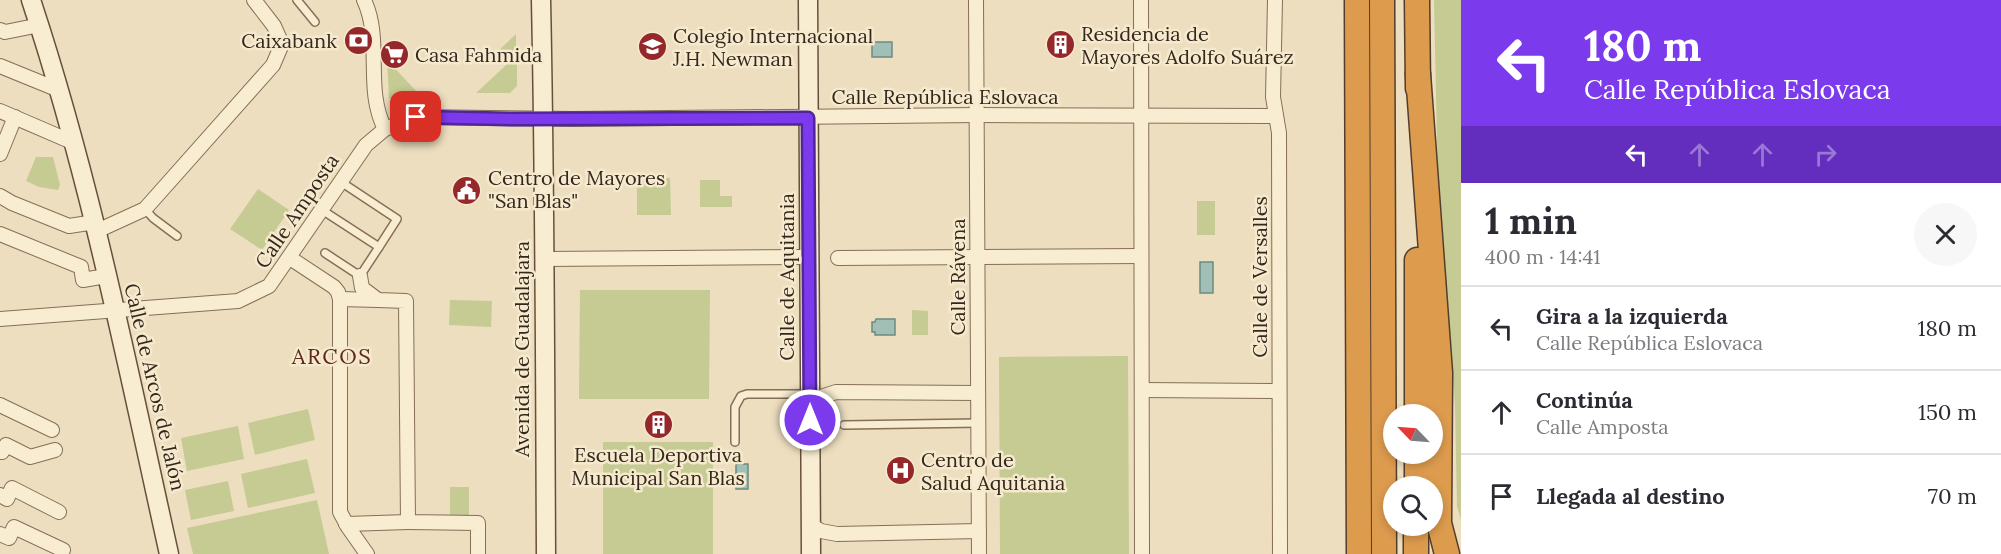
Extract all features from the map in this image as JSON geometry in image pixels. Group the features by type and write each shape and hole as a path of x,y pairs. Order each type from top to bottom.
{"highway":[{"path":"1357,0 1359,554"},
{"path":"1358,200 1374,0"},
{"path":"1382,0 1384,554"},
{"path":"1417,404 1418,0"},
{"path":"1418,74 1440,373 1440,404"},
{"path":"1440,464 1439,523 1447,554"},
{"path":"1440,464 1450,526 1461,554"},
{"path":"1416,536 1416,554"}],"street":[{"name":"Calle de Arcos de Jalón","path":"31,0 59,90 96,226 169,554"},
{"path":"0,195 12,203 69,226 96,226 145,209 273,65 282,44 274,26 254,0"},
{"path":"364,0 372,24 376,105 385,129"},
{"name":"Avenida de Guadalajara","path":"541,0 546,554"},
{"name":"Calle de Aquitania","path":"808,0 811,554"},
{"name":"Calle Rávena","path":"976,0 979,554"},
{"path":"1141,0 1142,554"},
{"name":"Calle de Versalles","path":"1275,0 1275,116 1279,133 1280,554"},
{"path":"0,30 5,32 40,25"},
{"path":"0,66 59,90"},
{"path":"0,111 72,142"},
{"name":"Calle República Eslovaca","path":"543,119 977,115 1275,116"},
{"path":"0,154 15,117"},
{"name":"Calle Amposta","path":"0,319 238,300 269,286 366,145 385,129 416,117 543,119"},
{"path":"0,234 81,267 83,279 106,276"},
{"path":"838,258 1141,256"},
{"path":"544,259 809,257"},
{"path":"290,258 334,287 340,299 340,512 367,554"},
{"path":"360,276 362,288 378,300"},
{"path":"340,299 406,301 408,522"},
{"path":"1142,390 1279,391"},
{"path":"810,400 836,392 978,393"},
{"path":"0,405 52,430"},
{"path":"0,451 2,452 6,445 30,457 55,450"},
{"path":"0,495 7,499 12,488 59,512"},
{"path":"346,524 478,523 478,554"},
{"path":"811,525 821,531 837,534 979,531"},
{"path":"0,534 9,538 14,527 63,550"}],"lane":[{"path":"297,0 315,22"},
{"path":"326,253 360,276 397,219 341,182"},
{"path":"145,209 177,236"},
{"path":"322,210 379,247"},
{"path":"735,442 735,407 741,396 747,394 810,400"},
{"path":"844,425 979,423"}],"green space":[{"path":"1434,0 1461,0 1461,520 1457,506 1455,405 1438,190"},
{"path":"516,34 516,50 505,60 497,52"},
{"path":"517,55 517,86 510,93 476,93"},
{"path":"387,60 417,92 389,99"},
{"path":"36,157 53,157 60,185 58,190 39,187 26,181"},
{"path":"637,178 670,178 671,215 637,215"},
{"path":"700,180 720,180 720,196 732,196 732,207 700,207"},
{"path":"258,189 289,210 262,250 230,229"},
{"path":"1197,201 1215,201 1215,235 1197,235"},
{"path":"580,290 710,290 709,399 579,399"},
{"path":"450,300 492,301 491,327 449,325"},
{"path":"912,310 928,311 928,335 912,335"},
{"path":"1128,356 1129,554 1000,554 999,357"},
{"path":"308,409 315,440 255,455 248,423"},
{"path":"238,426 244,459 187,471 181,438"},
{"path":"603,442 713,442 713,554 603,554"},
{"path":"307,459 315,493 248,508 241,474"},
{"path":"228,481 234,511 191,520 185,490"},
{"path":"450,487 469,487 469,518 450,519"},
{"path":"317,500 329,554 193,554 187,528"}],"water":[{"path":"872,42 892,42 892,57 872,57"},
{"path":"1200,262 1213,262 1213,293 1200,293"},
{"path":"876,319 895,319 895,335 875,335 875,332 872,332 872,322"},
{"path":"736,464 748,464 748,489 736,489"}],"place":[{"name":"Caixabank","path":"358,41"},
{"name":"Residencia de Mayores Adolfo Suárez","path":"1060,45"},
{"name":"Colegio Internacional J.H. Newman","path":"652,47"},
{"name":"Casa Fahmida","path":"394,55"},
{"name":"Centro de Mayores \"San Blas\"","path":"467,190"},
{"name":"Escuela Deportiva Municipal San Blas","path":"658,425"},
{"name":"Centro de Salud Aquitania","path":"900,471"}],"district":[{"name":"ARCOS","path":"332,356"}],"route":[{"path":"416,117 808,118 810,420"}]}
